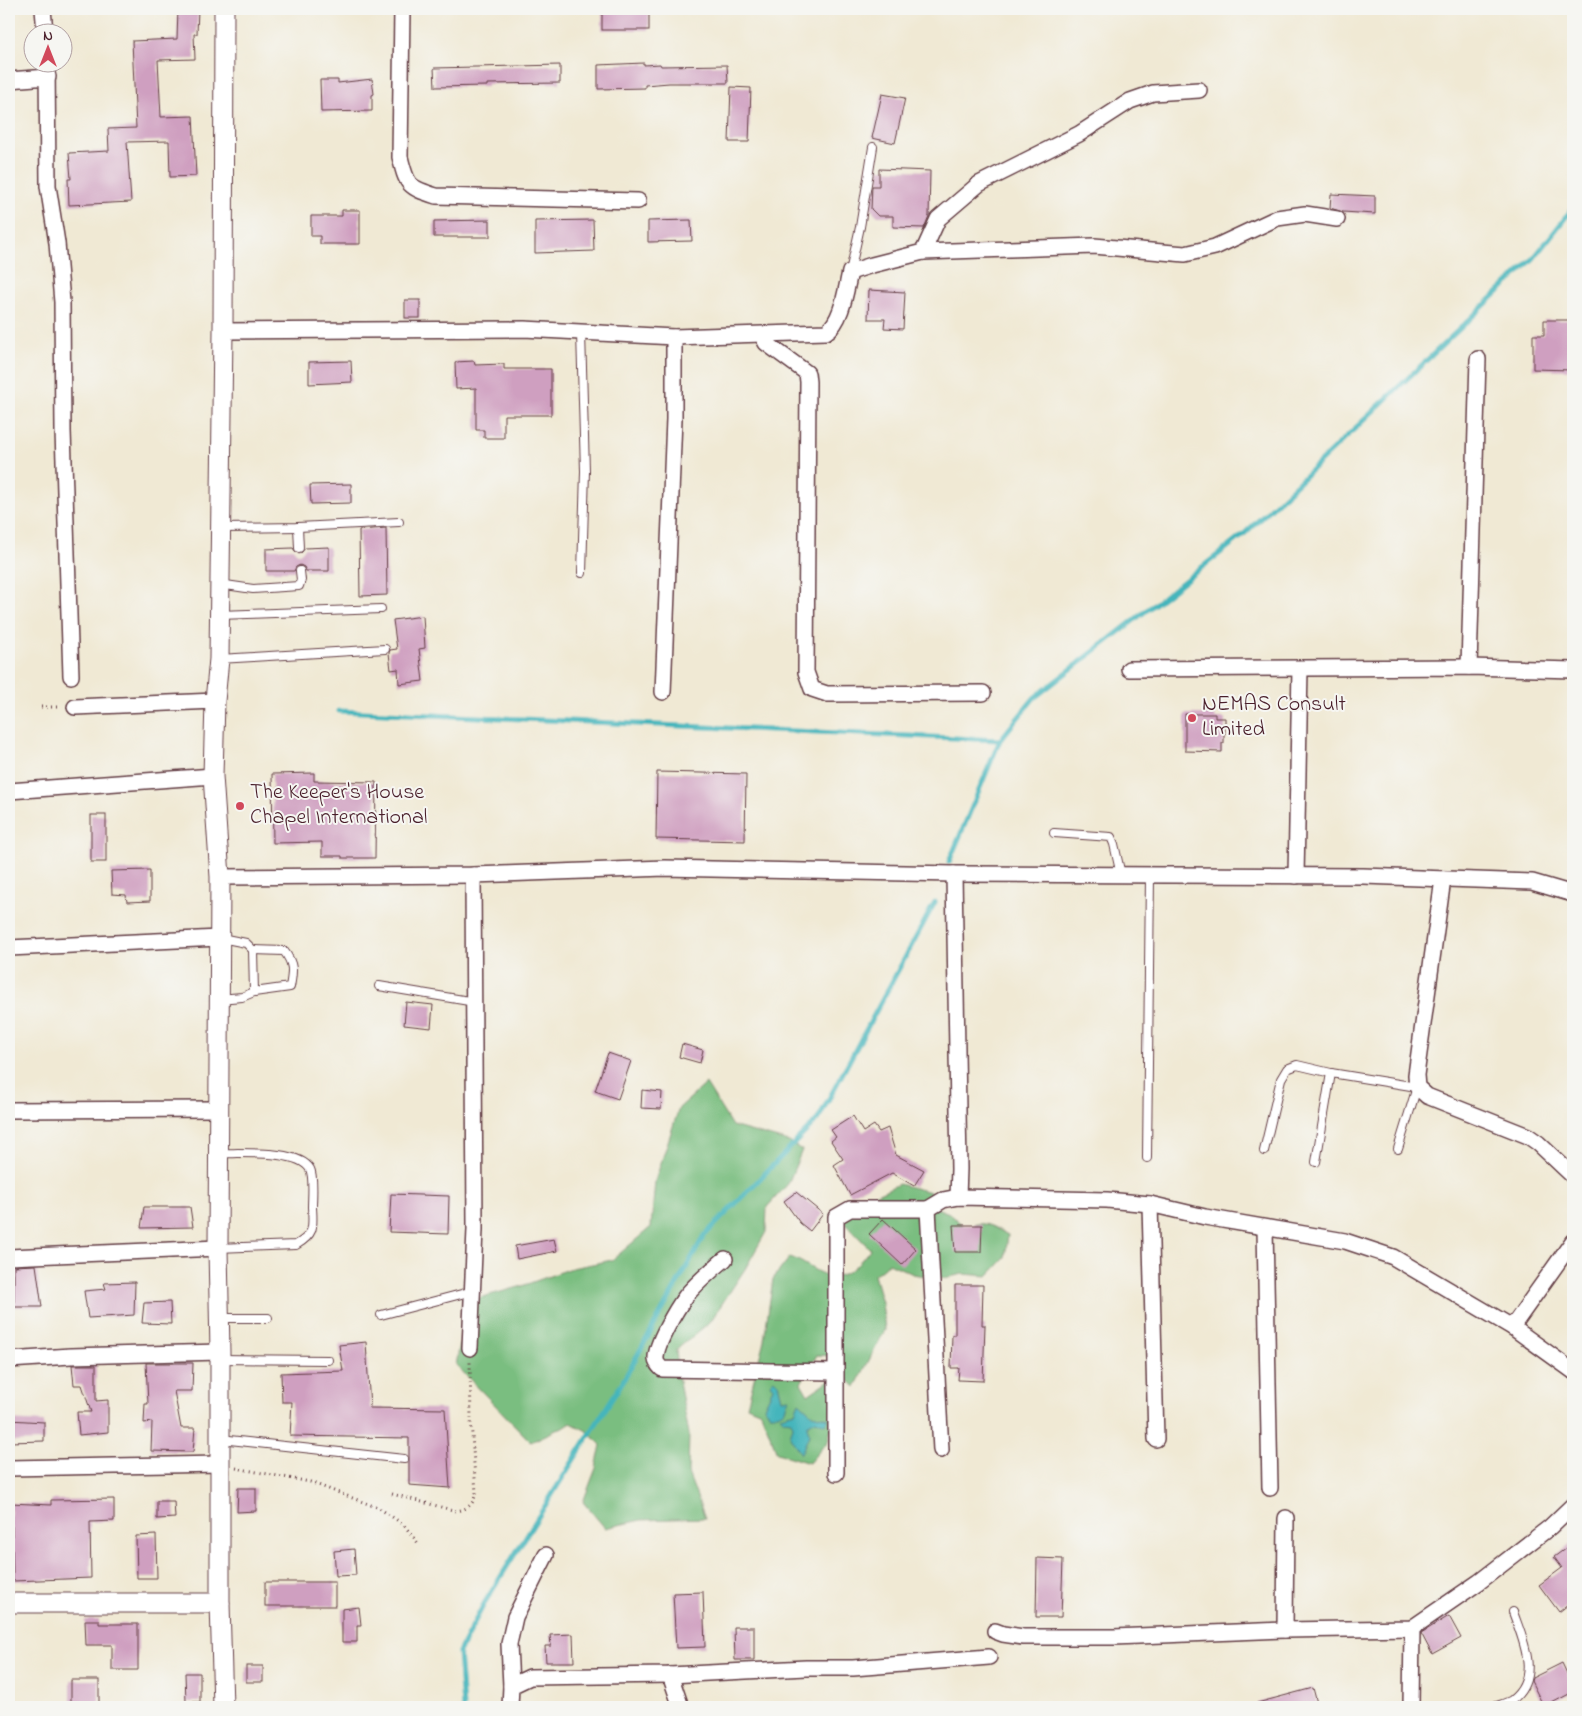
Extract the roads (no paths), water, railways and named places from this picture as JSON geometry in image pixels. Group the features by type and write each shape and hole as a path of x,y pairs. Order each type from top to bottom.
{"street":[{"path":"44,9 45,22"},
{"path":"223,1707 220,1603 220,1318 218,1248 220,877 213,776 215,701 219,658 224,9"},
{"path":"402,9 400,158 405,179 414,188 436,196 638,201"},
{"path":"9,80 39,72"},
{"path":"47,72 48,186 57,243 62,302 63,431 71,676"},
{"path":"923,252 938,219 979,184 1079,134 1130,101 1153,93 1198,90"},
{"path":"223,330 524,329 674,337 826,332 831,329 840,312 850,272 923,252 1094,246 1185,254 1215,247 1277,218 1305,214 1338,219"},
{"path":"762,334 766,343 807,373 806,672 812,689 827,694 983,693"},
{"path":"663,692 674,419 674,337"},
{"path":"1469,667 1478,359"},
{"path":"1129,669 1469,667 1573,670"},
{"path":"1296,876 1300,669"},
{"path":"75,707 215,701"},
{"path":"9,791 213,776"},
{"path":"220,877 473,875 665,868 954,874 1363,876 1532,882 1573,894"},
{"path":"954,874 958,1197"},
{"path":"470,1348 475,1229 473,875"},
{"path":"1443,879 1416,1075 1417,1087 1427,1096 1528,1136 1538,1142 1573,1176"},
{"path":"9,948 219,938"},
{"path":"9,1110 218,1109"},
{"path":"836,1472 836,1217 850,1209 928,1209 943,1200 958,1197 1107,1200 1150,1204 1265,1228 1345,1241 1393,1257 1512,1327 1573,1371"},
{"path":"1150,1204 1156,1439"},
{"path":"928,1209 941,1450"},
{"path":"1265,1228 1270,1488"},
{"path":"1512,1327 1573,1241"},
{"path":"9,1257 218,1248"},
{"path":"725,1259 703,1277 685,1297 658,1344 657,1364 662,1369 835,1372"},
{"path":"9,1360 71,1356 220,1355"},
{"path":"9,1468 220,1464"},
{"path":"995,1631 1003,1634 1023,1636 1114,1637 1285,1630 1412,1628 1480,1582 1550,1527 1573,1505"},
{"path":"1285,1630 1286,1518"},
{"path":"510,1707 509,1644 516,1617 546,1555"},
{"path":"9,1603 220,1603"},
{"path":"1411,1707 1412,1628"},
{"path":"511,1686 530,1677 670,1675 806,1668 853,1668 989,1657"},
{"path":"670,1675 681,1707"}],"lane":[{"path":"850,272 860,227 873,148"},
{"path":"581,333 585,471 582,572"},
{"path":"220,528 298,527 399,522"},
{"path":"298,527 299,548"},
{"path":"220,584 253,589 299,586 301,580 300,571"},
{"path":"219,615 381,609"},
{"path":"219,658 385,649"},
{"path":"1054,833 1104,835 1111,837 1121,875"},
{"path":"1147,1158 1150,875"},
{"path":"218,999 242,997 254,992 290,987 292,971 291,960 284,951 253,950 246,943 219,938"},
{"path":"253,950 254,992"},
{"path":"379,986 475,1002"},
{"path":"1264,1151 1281,1079 1287,1068 1297,1065 1332,1073 1417,1087 1398,1148"},
{"path":"1316,1162 1332,1073"},
{"path":"218,1153 285,1155 305,1162 311,1170 313,1222 311,1232 305,1240 296,1245 218,1248"},
{"path":"381,1314 473,1291"},
{"path":"220,1318 268,1318"},
{"path":"220,1355 328,1360"},
{"path":"220,1440 404,1459"},
{"path":"1494,1707 1511,1700 1525,1685 1528,1667 1527,1649 1513,1612"}],"water":[{"path":"774,1379 778,1383 782,1399 790,1398 785,1410 778,1414 770,1414 764,1407 773,1388 770,1383"},
{"path":"799,1402 812,1414 829,1418 825,1424 816,1420 807,1425 809,1435 801,1454 790,1437 793,1426 791,1421 784,1420 780,1416 795,1412"}],"waterway":[{"path":"949,862 1000,740 1034,698 1242,536 1533,259 1573,208"},
{"path":"339,711 1000,740"},
{"path":"463,1707 459,1652 485,1602 623,1381 704,1236 818,1119 935,902"}],"place":[{"name":"NEMAS Consult Limited","path":"1192,718"},
{"name":"The Keeper's House Chapel International","path":"240,806"}]}
